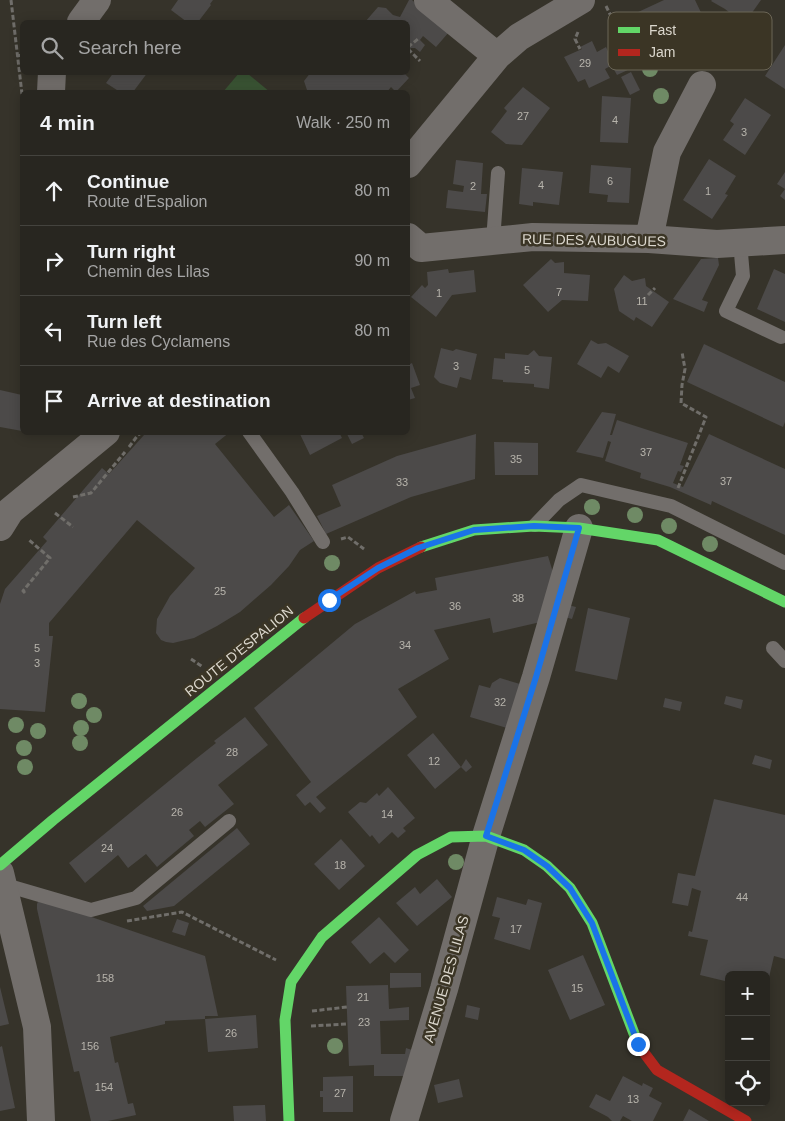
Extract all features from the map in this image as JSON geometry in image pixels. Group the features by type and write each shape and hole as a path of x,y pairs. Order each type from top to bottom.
{"main road":[{"name":"ROUTE D'ESPALION","path":"1,874 53,820 221,686 286,631 378,568 418,548 474,530 534,526 579,528 658,540 785,602"},
{"path":"289,1121 284,1020 291,982 322,937 417,855 452,837 486,836 524,850 547,866 570,888 592,923 638,1044 657,1070 746,1121"}],"street":[{"path":"82,20 97,0"},
{"path":"428,0 497,56"},
{"path":"410,162 497,56 520,37 581,0"},
{"path":"51,90 52,75"},
{"path":"649,240 667,152 702,85"},
{"name":"RUE DES AUBUGUES","path":"410,239 420,248 532,237 717,244 785,240"},
{"path":"3,514 102,435"},
{"name":"AVENUE DES LILAS","path":"404,1121 444,989 486,836 536,677 579,528"},
{"path":"1,874 37,1027 41,1121"}],"lane":[{"path":"493,241 498,173"},
{"path":"740,242 743,276 726,311 781,337"},
{"path":"251,435 292,492 323,542"},
{"path":"534,526 559,500 581,485 671,506 785,563"},
{"path":"773,648 785,661"},
{"path":"1,874 91,910 136,898 229,820"}],"path":[{"path":"11,0 21,90"},
{"path":"603,0 609,12"},
{"path":"579,29 575,39 580,50"},
{"path":"410,46 418,39"},
{"path":"410,50 420,61"},
{"path":"648,295 655,288"},
{"path":"682,352 684,369 681,403 706,417 684,474"},
{"path":"73,497 91,493 138,435"},
{"path":"56,513 73,527"},
{"path":"323,542 348,537 368,552"},
{"path":"25,593 23,590 50,558 28,540"},
{"path":"91,910 128,922 182,912 277,961"},
{"path":"311,1011 347,1007"},
{"path":"302,1027 347,1024"}],"green space":[{"path":"237,75 249,75 268,90 225,90"}],"building":[{"path":"178,0 213,0 200,20 184,20 171,10"},
{"path":"409,0 412,0 449,32 436,47 423,36 420,40 425,45 420,52 415,48 410,49 410,20 367,20 378,7 386,8 393,15 400,17"},
{"path":"664,0 695,0 701,12 638,12"},
{"path":"761,0 752,12 729,12 711,1"},
{"path":"592,41 597,52 606,47 608,51 608,67 605,69 610,78 589,88 585,79 578,82 564,57 582,49 580,47"},
{"path":"785,45 785,89 765,76 769,70 772,70 772,65"},
{"path":"614,70 628,70 617,75"},
{"path":"631,72 640,90 630,95 621,77"},
{"path":"112,75 146,75 134,90 117,90 106,83"},
{"path":"309,75 406,75 409,78 398,90 394,90 391,87 389,90 307,90 304,81"},
{"path":"523,87 550,108 522,145 506,144 491,132 507,111 504,108"},
{"path":"602,96 631,98 628,143 600,142"},
{"path":"745,98 771,115 745,155 723,140 734,124 730,121"},
{"path":"709,159 736,176 725,194 728,195 712,219 683,200"},
{"path":"456,160 483,163 481,194 487,194 485,212 446,208 448,190 463,192 464,186 453,184"},
{"path":"591,165 631,168 629,203 607,202 608,195 589,193"},
{"path":"522,168 563,172 559,205 533,202 533,206 519,204"},
{"path":"785,172 785,189 777,184"},
{"path":"785,189 785,200 780,196"},
{"path":"718,258 719,265 702,300 708,302 704,312 673,299 701,259"},
{"path":"551,259 555,263 564,262 564,273 590,275 588,301 562,300 548,312 523,285"},
{"path":"448,269 449,273 474,270 476,292 452,295 436,317 411,297 422,285 425,288 428,285 427,272"},
{"path":"774,269 785,274 785,322 757,309"},
{"path":"624,275 632,281 645,278 646,286 669,302 652,327 636,317 634,321 619,311 614,289"},
{"path":"591,340 598,344 606,343 629,356 619,373 608,366 601,378 577,364"},
{"path":"704,344 785,382 785,422 783,427 687,382"},
{"path":"441,348 477,354 471,380 460,377 457,388 440,383 434,377"},
{"path":"534,350 539,356 552,357 549,389 534,387 534,384 503,382 503,380 492,379 494,358 505,359 505,353 528,355"},
{"path":"412,363 420,385 411,388 415,398 410,399 410,364"},
{"path":"0,390 20,395 20,431 0,427"},
{"path":"602,412 616,414 610,435 612,435 617,420 688,443 680,465 684,466 681,472 678,471 673,483 683,487 709,434 785,469 785,535 712,501 711,505 670,487 640,478 641,473 605,461 611,442 608,441 603,458 576,452"},
{"path":"476,434 475,479 411,497 326,534 317,516 341,506 332,485 397,456"},
{"path":"144,435 226,435 215,444 274,517 289,505 314,541 300,550 289,566 271,585 240,612 194,638 173,643 161,640 156,633 157,619 170,596 195,568 137,520 49,623 49,636 53,636 45,712 0,709 0,604 5,589 47,541 43,537 102,468 109,474"},
{"path":"300,435 340,435 342,438 310,455"},
{"path":"348,435 362,435 364,438 352,444"},
{"path":"494,442 538,443 538,475 495,475"},
{"path":"548,556 555,579 545,621 493,633 490,618 434,630 449,659 398,689 417,717 316,797 326,808 320,813 310,802 305,806 296,795 311,782 254,708 355,624 415,591 416,594 437,590 435,578"},
{"path":"568,605 576,607 572,619 565,617"},
{"path":"588,608 630,618 617,680 575,671"},
{"path":"500,678 520,684 507,728 470,717 479,685 490,688 492,683"},
{"path":"726,696 743,700 741,709 724,704"},
{"path":"665,698 682,702 680,711 663,707"},
{"path":"245,717 268,745 218,785 234,804 205,827 200,821 189,830 194,836 157,867 146,854 128,868 118,855 85,883 69,863"},
{"path":"433,733 461,767 435,789 407,755"},
{"path":"755,755 772,760 770,769 752,764"},
{"path":"466,759 472,767 466,772 461,767"},
{"path":"388,787 415,818 403,828 406,831 398,838 392,832 379,844 372,835 370,837 348,812 360,802 366,803 377,793 379,796"},
{"path":"714,799 785,815 785,959 774,956 770,973 770,971 725,971 725,981 700,975 708,940 688,936 689,931 692,932 701,891 692,888 688,906 672,903 678,873 695,876"},
{"path":"237,828 250,844 174,906 147,911 143,906"},
{"path":"341,839 365,866 339,890 314,864"},
{"path":"437,879 452,897 417,926 396,903 415,887 420,894"},
{"path":"497,897 526,905 528,899 542,903 530,950 494,939 500,918 492,916"},
{"path":"39,899 205,956 218,1016 205,1016 205,1019 165,1021 165,1024 110,1037 115,1063 118,1062 128,1104 133,1103 136,1115 108,1121 91,1121 79,1071 74,1072 37,909"},
{"path":"379,917 409,950 395,963 384,952 370,964 351,942"},
{"path":"177,919 189,923 185,936 172,932"},
{"path":"583,955 605,1005 570,1020 548,970"},
{"path":"390,973 421,973 421,987 390,988"},
{"path":"388,985 389,1009 409,1007 409,1020 380,1021 381,1054 405,1054 406,1048 415,1051 407,1076 374,1076 374,1065 349,1066 346,986"},
{"path":"0,987 9,1024 0,1026"},
{"path":"467,1005 480,1008 478,1020 465,1017"},
{"path":"256,1015 258,1048 208,1052 205,1019"},
{"path":"2,1046 15,1108 0,1111 0,1047"},
{"path":"353,1076 353,1112 323,1112 323,1097 320,1097 320,1091 323,1091 323,1077"},
{"path":"623,1076 642,1086 643,1083 653,1088 649,1096 662,1103 653,1121 632,1121 623,1116 620,1121 612,1121 589,1107 596,1094 610,1101"},
{"path":"459,1079 463,1097 438,1103 434,1085"},
{"path":"265,1105 266,1121 234,1121 233,1106"},
{"path":"689,1109 709,1121 683,1121"}],"traffic: fast":[{"path":"421,547 474,530 534,526 579,528 658,540 785,602"},
{"path":"0,865 53,820 304,618"},
{"path":"289,1121 285,1020 291,982 322,937 417,855 451,837 486,836 524,850 547,866 570,888 592,923 638,1044 642,1050"}],"traffic: jam":[{"path":"304,618 378,568 421,547"},
{"path":"642,1050 657,1070 746,1121"}],"route":[{"path":"329,600 378,568 418,548 474,530 534,526 579,528 536,677 486,836 524,850 547,866 570,888 592,923 638,1044"}]}
